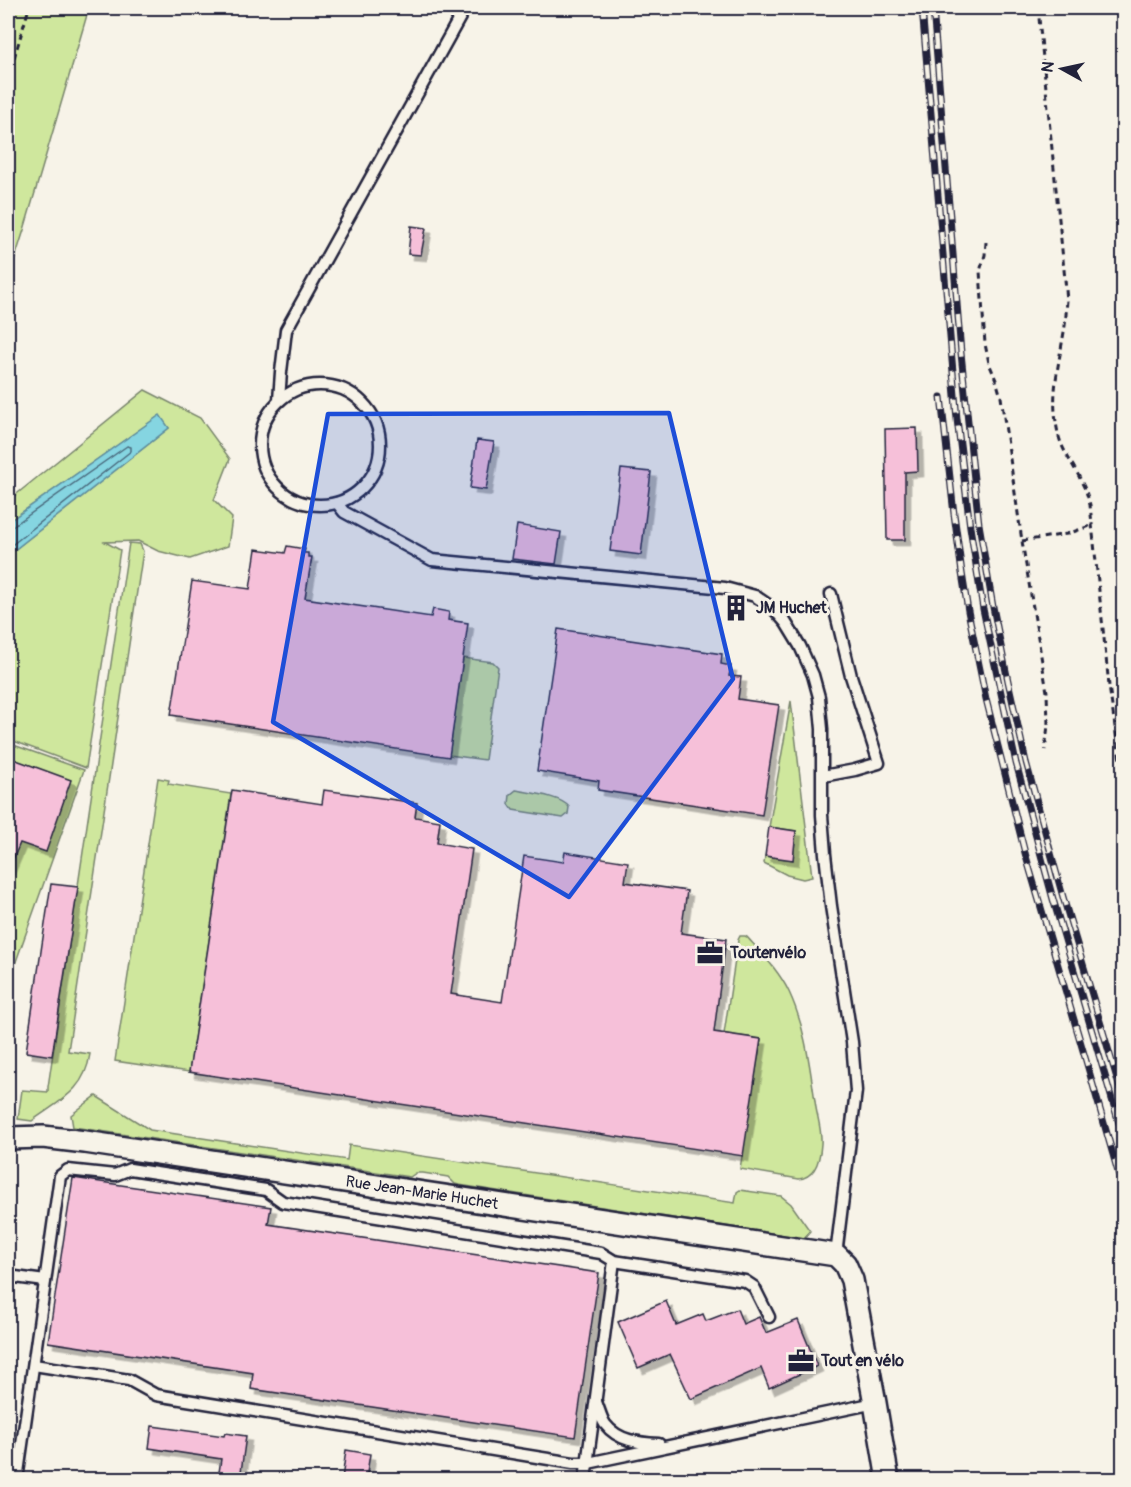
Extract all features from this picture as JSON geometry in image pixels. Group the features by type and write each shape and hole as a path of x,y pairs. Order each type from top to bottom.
{"street":[{"name":"Rue Jean-Marie Huchet","path":"8,1138 43,1137 96,1143 836,1255"},
{"path":"836,1255 845,1264 852,1280 888,1479"}],"lane":[{"path":"279,400 286,330 465,8"},
{"path":"325,384 345,390 363,402 375,419 380,439 379,460 368,481 353,496 337,503 316,506 296,501 276,487 264,469 260,452 261,431 266,416 279,400 291,392 311,385 325,384"},
{"path":"337,503 344,512 432,560 725,588 755,596 774,609 786,623 800,646 813,675 819,697 823,776 822,815 831,906 852,1042 856,1091 836,1255"},
{"path":"823,776 879,763 851,676 831,594"},
{"path":"17,1479 60,1176 68,1170 115,1175 130,1169 266,1190 283,1202 601,1253 614,1261 745,1281 754,1287 769,1317"},
{"path":"585,1479 614,1261"},
{"path":"8,1276 45,1281"},
{"path":"34,1365 129,1380 156,1395 573,1463 588,1463 875,1402"},
{"path":"596,1402 606,1424 621,1438 641,1443 674,1445"}],"path":[{"path":"8,78 29,8"},
{"path":"1038,8 1067,300 1065,329 1054,387 1054,408 1058,434 1082,482 1090,505 1108,686 1124,788"},
{"path":"987,242 980,271 985,344 1001,397 1047,692 1045,750"},
{"path":"1022,541 1067,534 1093,525"}],"highlighted area":[{"path":"669,413 733,679 569,897 273,722 328,414"}],"green space":[{"path":"8,8 89,8 8,280"},
{"path":"145,390 200,418 230,459 214,500 232,518 228,546 190,559 158,551 138,541 105,542 120,550 86,768 8,739 8,555 169,428 159,416 8,522 8,501"},
{"path":"129,543 140,544 143,551 68,1051 90,1054 83,1077 69,1094 32,1121 18,1119 22,1090 48,1092"},
{"path":"463,658 493,662 498,667 485,760 449,755"},
{"path":"791,701 812,877 803,879 787,875 764,863 765,856 793,860 796,831 769,827"},
{"path":"8,743 84,770 8,980"},
{"path":"158,778 169,780 168,784 231,794 189,1072 115,1061"},
{"path":"516,790 559,800 569,807 568,814 563,818 513,810 509,804 510,795"},
{"path":"740,936 747,937 780,977 789,992 800,1020 821,1139 820,1156 816,1166 805,1178 799,1179 740,1169 761,1039 724,1034"},
{"path":"96,1096 150,1130 347,1160 349,1145 735,1203 737,1192 740,1190 781,1196 791,1204 810,1231 804,1238 459,1185 448,1177 423,1173 416,1173 410,1177 73,1127 71,1115"}],"water":[{"path":"160,415 169,428 8,555 8,522"}],"building":[{"path":"411,226 426,228 421,255 408,254"},
{"path":"917,428 918,471 905,472 905,540 887,540 885,429"},
{"path":"477,440 494,442 486,490 470,488"},
{"path":"621,469 651,472 641,555 610,551"},
{"path":"517,525 561,532 556,564 512,559"},
{"path":"287,546 305,549 304,553 312,557 305,598 431,617 433,609 449,612 448,620 468,623 449,757 171,715 192,581 250,589 256,549 285,553"},
{"path":"558,629 722,654 721,664 731,666 729,676 741,677 738,699 779,705 762,815 598,790 599,781 537,771"},
{"path":"8,757 71,780 46,852 20,843 8,871"},
{"path":"232,790 322,804 324,790 417,803 415,817 440,821 437,843 472,849 451,994 502,1002 524,856 563,862 565,852 628,862 625,882 687,891 681,933 726,939 714,1032 761,1039 743,1156 189,1072"},
{"path":"769,827 796,831 793,860 765,856"},
{"path":"51,884 78,887 52,1056 26,1052"},
{"path":"73,1178 271,1207 268,1224 599,1273 575,1437 251,1389 253,1373 48,1342"},
{"path":"666,1301 676,1325 703,1314 706,1321 737,1309 743,1324 759,1317 766,1333 798,1320 817,1366 769,1388 761,1368 691,1399 670,1354 638,1368 618,1322"},
{"path":"152,1426 224,1436 225,1433 246,1436 240,1479 218,1479 221,1459 149,1448"},
{"path":"346,1450 370,1454 366,1479 342,1479"}],"railway":[{"path":"922,8 957,419 983,609 1016,763 1053,899 1124,1140"},
{"path":"933,8 961,353 979,524 993,607 1026,762 1063,897 1124,1102"},
{"path":"941,397 962,573 986,699 1025,853 1124,1193"}],"place":[{"name":"JM Huchet","path":"736,608"},
{"name":"Toutenvélo","path":"710,953"},
{"name":"Tout en vélo","path":"801,1361"}]}
